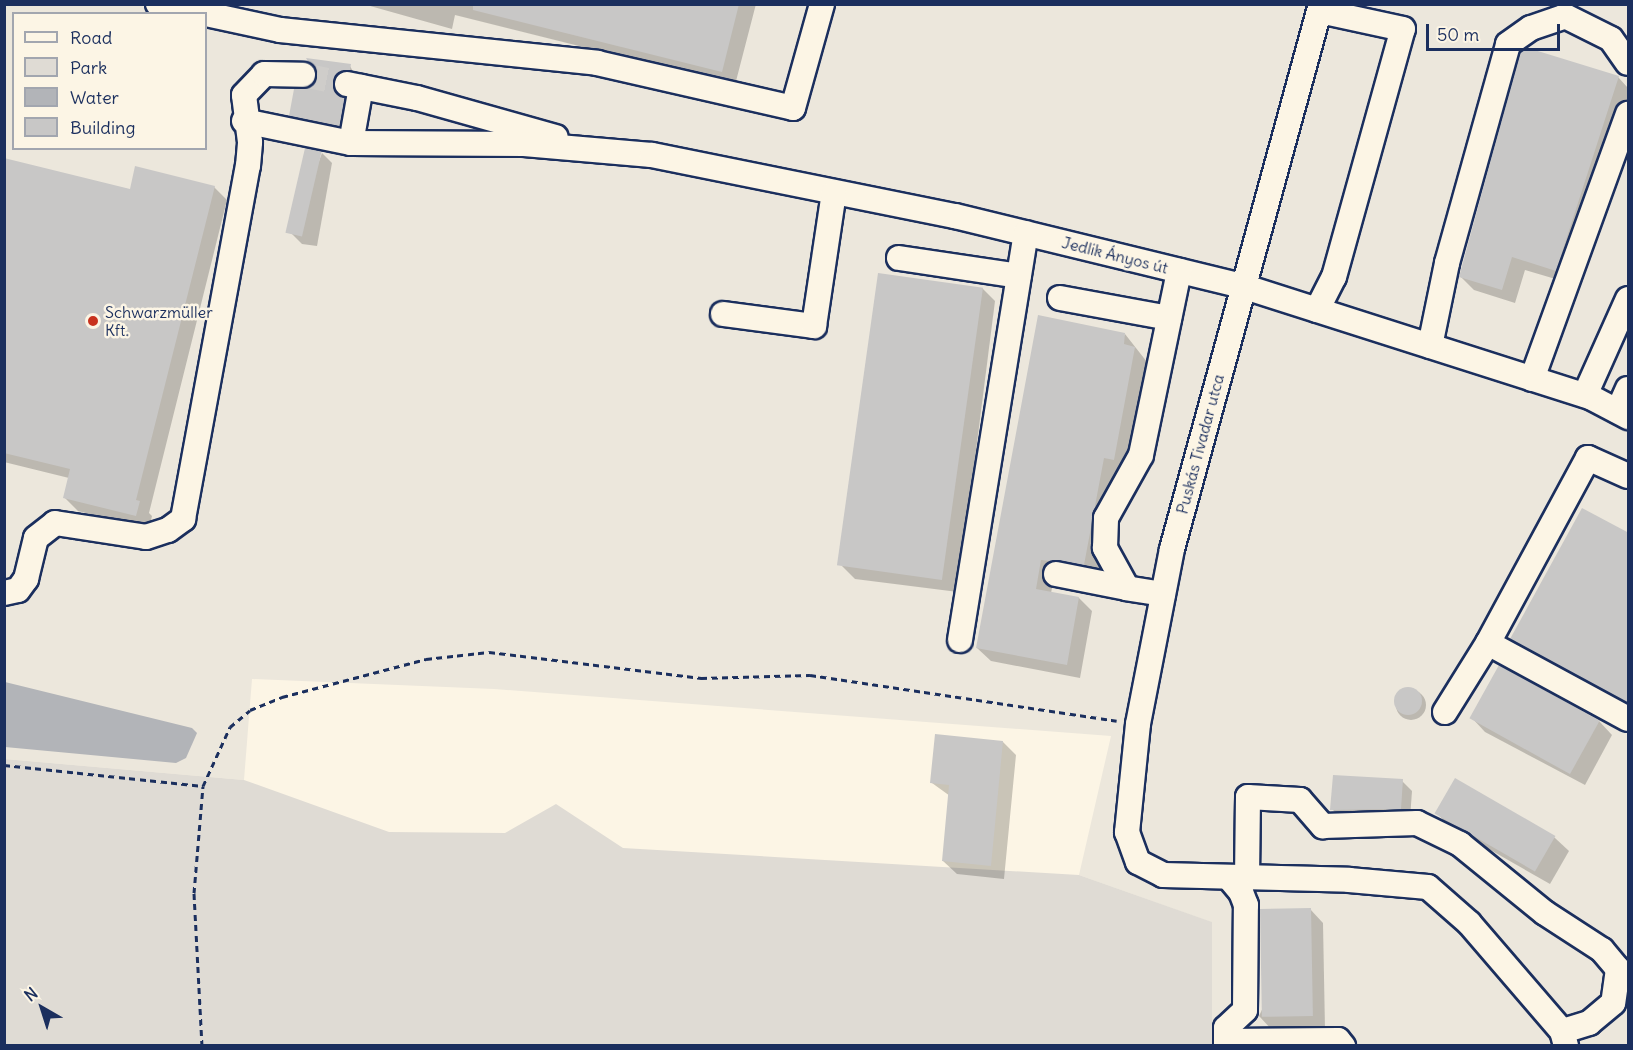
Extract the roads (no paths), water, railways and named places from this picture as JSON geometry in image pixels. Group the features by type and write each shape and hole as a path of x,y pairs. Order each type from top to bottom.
{"street":[{"path":"158,4 192,12"},
{"path":"207,15 280,30 597,63 793,108 822,4"},
{"path":"1317,310 1334,277 1402,29 1320,8"},
{"name":"Puskás Tivadar utca","path":"1239,879 1162,875 1138,862 1127,831 1138,724 1163,594 1242,286 1320,8"},
{"path":"1430,346 1440,314 1448,263 1508,44 1531,28 1565,16 1611,39 1629,63"},
{"path":"4,593 18,590 26,579 36,538 55,523 146,537 168,530 183,519 248,166 250,142 244,122 244,95 252,83 264,74 275,72 303,75"},
{"path":"351,144 354,86 473,112 587,148"},
{"path":"1532,379 1629,114"},
{"path":"244,122 351,144 496,143 587,148"},
{"name":"Jedlik Ányos út","path":"587,148 652,155 834,192 1026,233 1242,286 1585,395 1624,414"},
{"path":"723,314 814,326 834,192"},
{"path":"960,640 1026,233"},
{"path":"899,258 1018,276"},
{"path":"1127,588 1105,548 1106,518 1141,455 1179,271"},
{"path":"1060,298 1170,318"},
{"path":"1585,395 1629,299"},
{"path":"1624,414 1629,389"},
{"path":"1445,712 1488,643 1588,458 1629,476"},
{"path":"1056,574 1163,594"},
{"path":"1488,643 1629,718"},
{"path":"1239,879 1349,880 1428,887 1469,923 1564,1038 1589,1023 1613,1003 1618,969 1602,950 1545,913 1460,844 1417,823 1323,826 1300,800 1248,797 1239,879 1246,905 1245,1011 1226,1028 1226,1043 1338,1040 1343,1046"}],"water":[{"path":"5,682 192,728 197,733 186,758 176,763 5,747"}],"tunnel":[{"path":"303,75 347,84"}],"place":[{"name":"Schwarzmüller Kft.","path":"93,321"}]}
